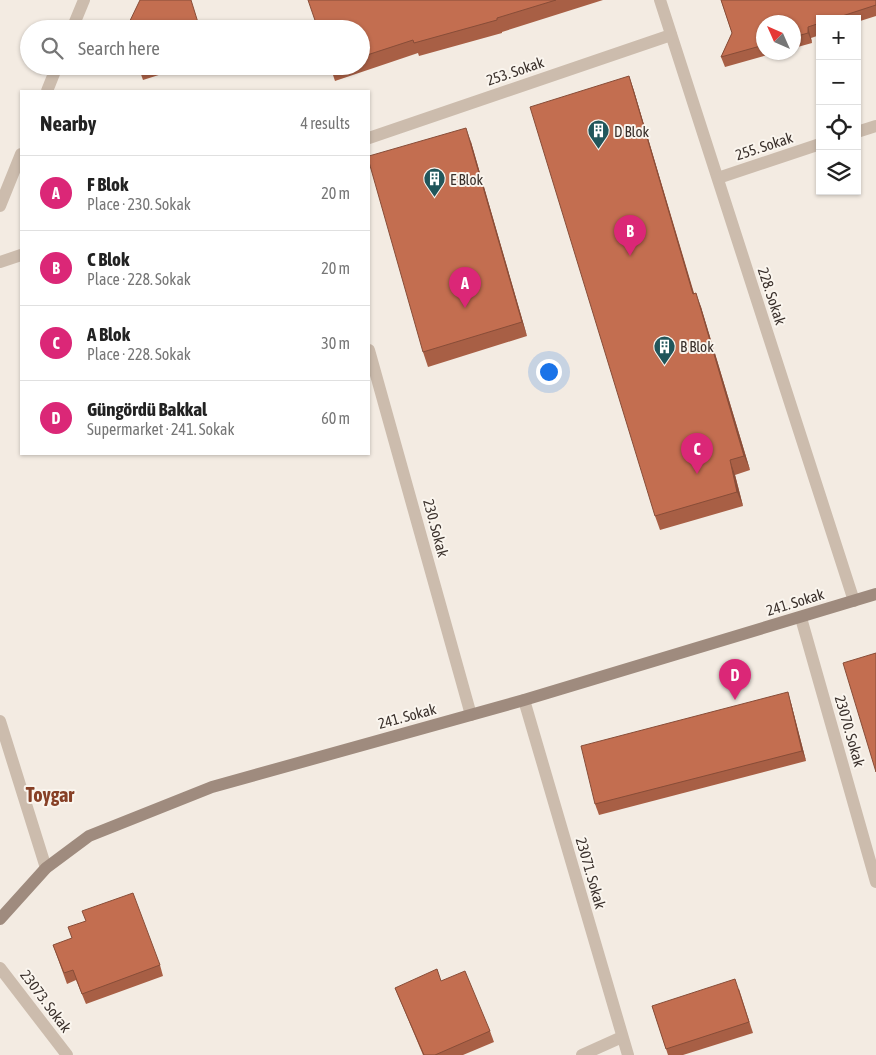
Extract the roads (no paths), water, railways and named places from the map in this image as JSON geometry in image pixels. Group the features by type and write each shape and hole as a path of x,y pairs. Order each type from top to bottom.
{"main road":[{"name":"241. Sokak","path":"0,919 46,868 89,836 212,787 524,700 876,594"}],"street":[{"path":"76,20 84,0"},
{"name":"228. Sokak","path":"660,0 854,601"},
{"name":"253. Sokak","path":"370,138 671,35"},
{"path":"47,90 53,75"},
{"path":"861,131 876,126"},
{"name":"255. Sokak","path":"718,178 816,145"},
{"path":"0,206 20,156"},
{"path":"0,262 20,255"},
{"name":"230. Sokak","path":"370,354 471,715"},
{"name":"23070. Sokak","path":"801,618 876,882"},
{"name":"23071. Sokak","path":"524,700 628,1055"},
{"path":"0,721 46,868"},
{"name":"23073. Sokak","path":"0,968 67,1055"},
{"path":"582,1055 622,1036"}],"place":[{"name":"D Blok","path":"598,150"},
{"name":"E Blok","path":"434,198"},
{"name":"C Blok","path":"630,256"},
{"name":"F Blok","path":"465,308"},
{"name":"B Blok","path":"664,365"},
{"name":"A Blok","path":"697,474"},
{"name":"Güngördü Bakkal","path":"735,700"}],"district":[{"name":"Toygar","path":"50,794"}]}
